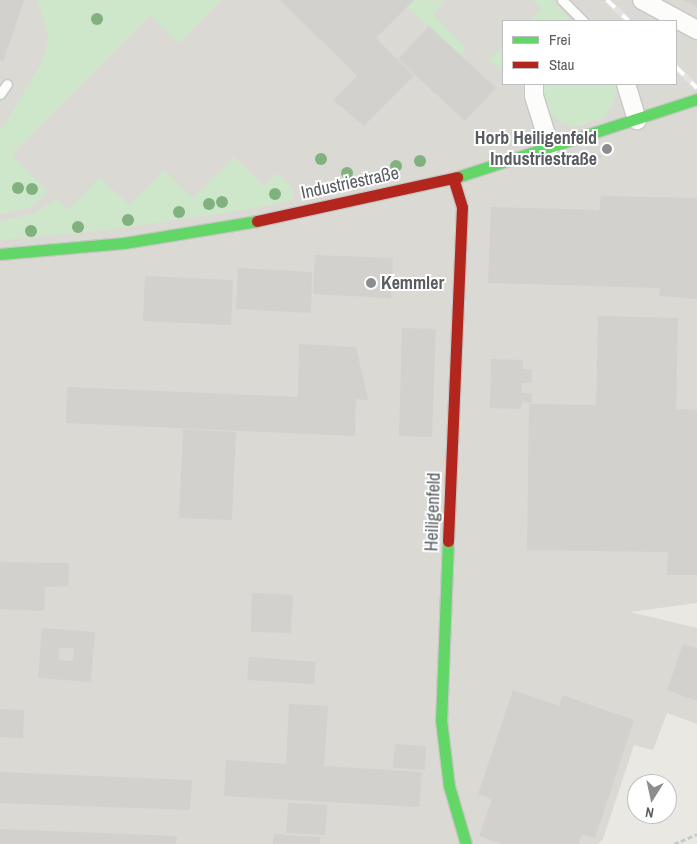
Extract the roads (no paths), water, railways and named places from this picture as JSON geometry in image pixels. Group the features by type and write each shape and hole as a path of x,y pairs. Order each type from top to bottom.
{"street":[{"path":"642,0 697,30"},
{"path":"534,85 534,96 550,147"},
{"path":"626,85 637,120"},
{"name":"Industriestraße","path":"0,254 115,244 219,229 453,178 697,99"},
{"name":"Heiligenfeld","path":"453,178 462,207 441,720 449,786 466,844"}],"lane":[{"path":"562,0 582,20"},
{"path":"0,94 6,84"}],"railway":[{"path":"607,0 628,20"},
{"path":"677,68 697,88"}],"place":[{"name":"Horb Heiligenfeld Industriestraße","path":"607,149"},
{"name":"Kemmler","path":"371,283"}]}
